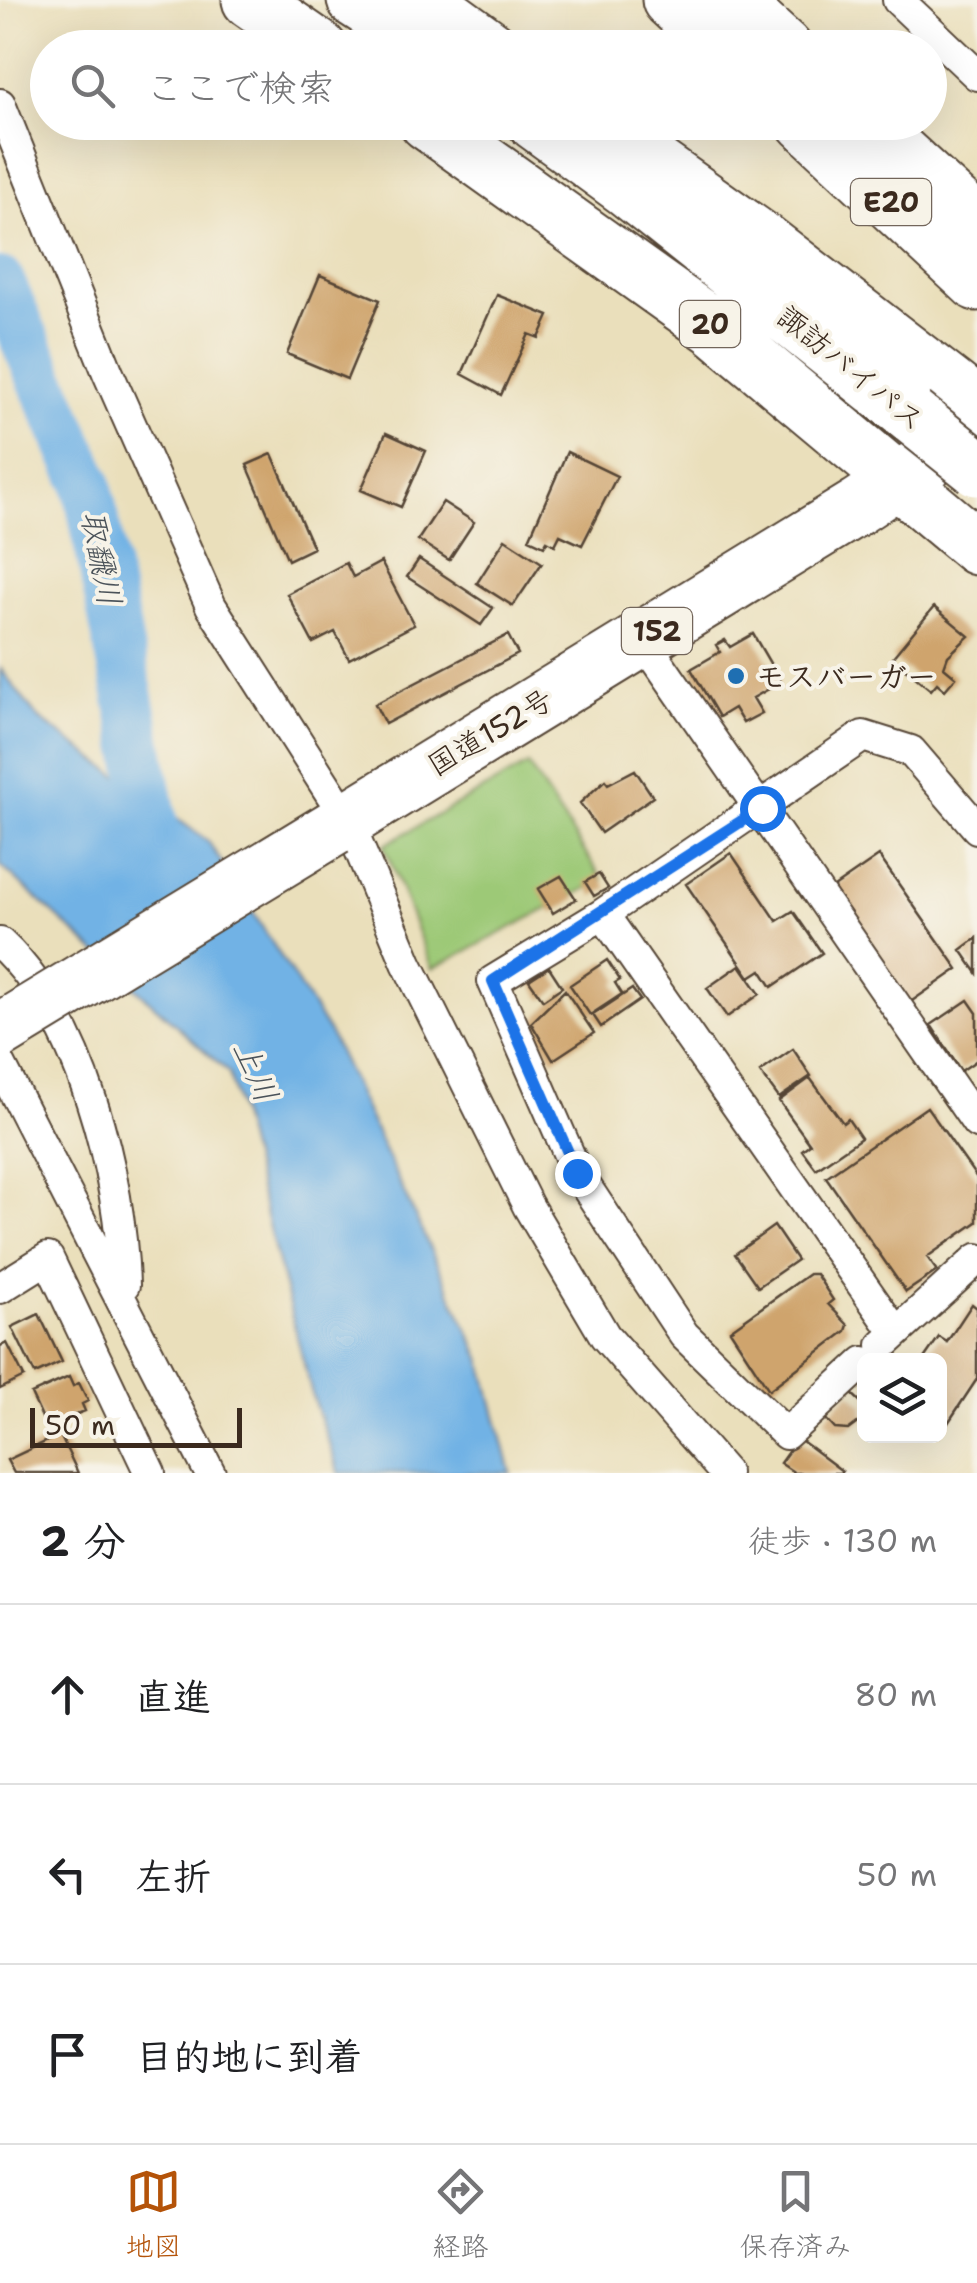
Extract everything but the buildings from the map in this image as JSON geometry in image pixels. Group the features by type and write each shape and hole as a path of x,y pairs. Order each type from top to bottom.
{"highway":[{"path":"250,0 292,30"},
{"path":"355,0 401,30"},
{"path":"380,0 426,30"},
{"path":"424,0 466,30"},
{"path":"670,0 702,30"},
{"path":"731,0 764,30"},
{"name":"20","path":"451,140 715,328 835,424 896,483 977,547"},
{"name":"諏訪バイパス","path":"560,140 915,410 977,451"},
{"name":"諏訪バイパス","path":"586,140 728,246 977,468"},
{"path":"622,140 765,242 977,406"},
{"name":"E20","path":"823,140 977,283"},
{"name":"E20","path":"886,140 977,224"},
{"name":"国道152号","path":"0,1031 643,640 896,483 977,428"}],"street":[{"path":"898,0 930,30"},
{"path":"947,47 977,75"},
{"path":"0,104 108,373 211,606 341,824 528,1206 605,1336 725,1473"},
{"path":"643,640 977,1123"},
{"path":"857,1368 786,1434 684,1336 577,1173 493,981 603,914 863,736 910,751 977,828"},
{"path":"603,914 896,1333"},
{"path":"0,943 24,965 85,1084 108,1166 124,1300"},
{"path":"0,1064 210,1473"},
{"path":"0,1288 48,1258 150,1473"},
{"path":"874,1353 977,1258"}],"green space":[{"path":"528,765 603,880 432,969 384,845"}],"water":[{"name":"上川","path":"0,668 38,718 208,841 331,1036 481,1358 511,1473 339,1473 313,1398 229,1073 0,865"}],"waterway":[{"name":"取飜川","path":"0,282 87,483 158,847"}],"place":[{"name":"モスバーガー","path":"736,676"}],"route":[{"path":"577,1173 493,981 603,914 762,808"}]}
